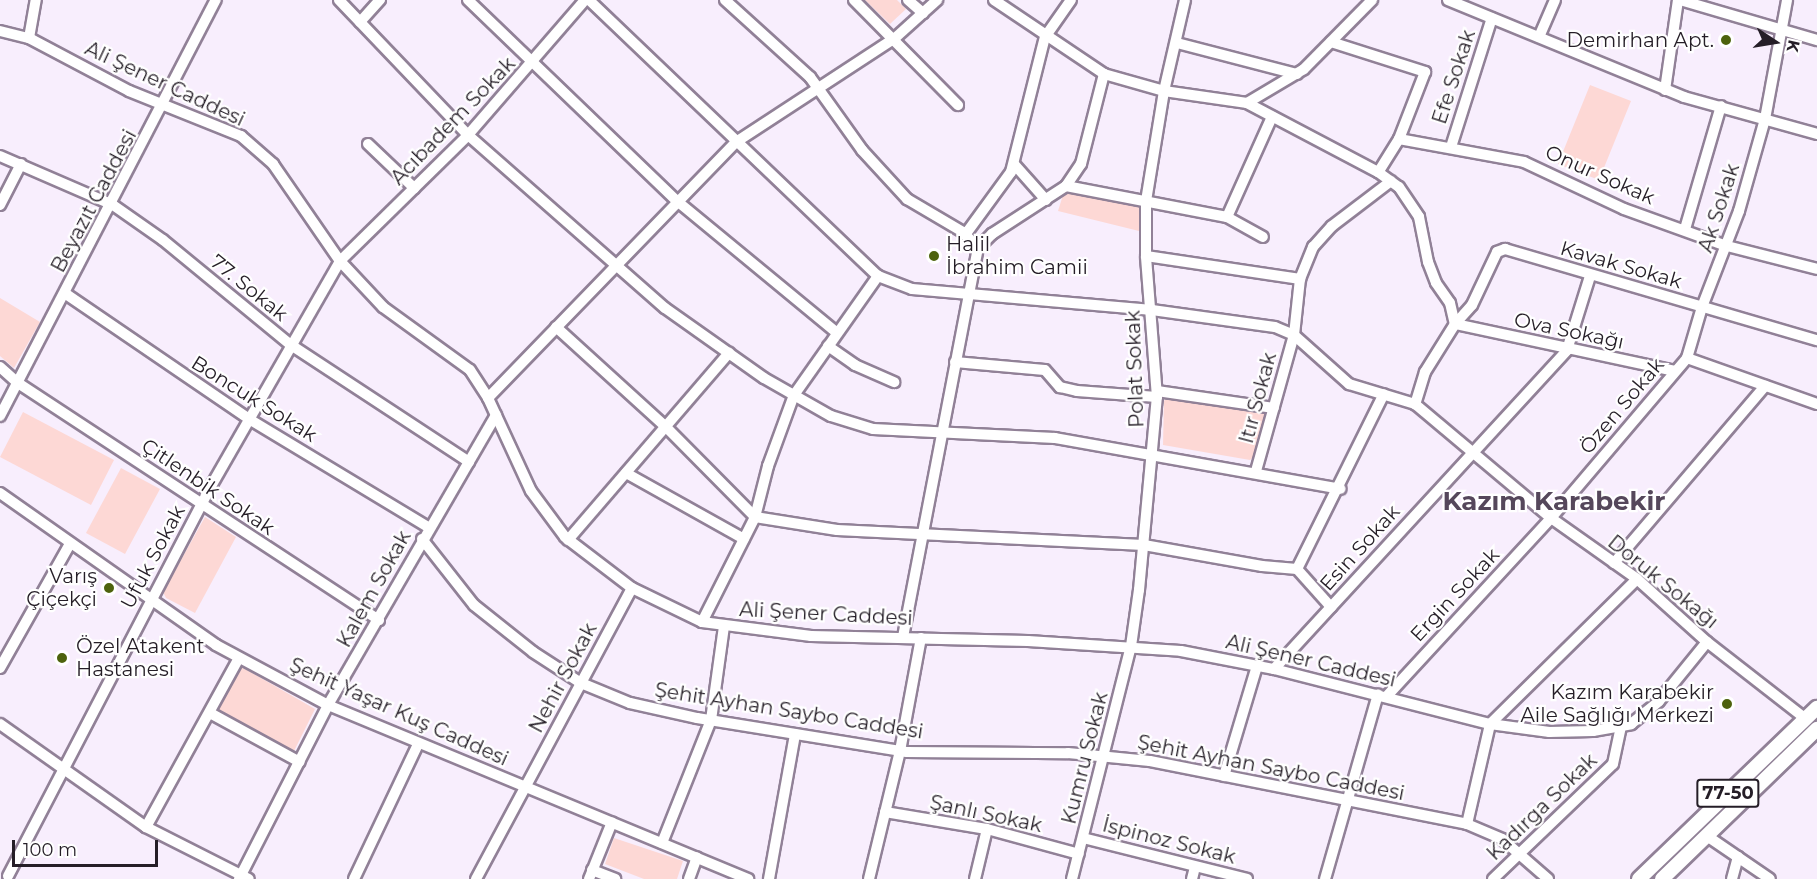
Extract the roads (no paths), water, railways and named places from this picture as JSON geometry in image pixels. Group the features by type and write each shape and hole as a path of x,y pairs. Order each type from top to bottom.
{"main road":[{"name":"77-50","path":"1662,879 1707,836 1813,725 1817,708"},
{"name":"77-50","path":"1639,879 1813,725"}],"street":[{"path":"29,38 36,0"},
{"name":"Beyazıt Caddesi","path":"0,416 66,294 216,0"},
{"path":"339,0 468,135 665,308 794,395 855,426 1054,438 1256,471 1340,489"},
{"path":"360,22 380,0"},
{"path":"468,0 677,201 837,333"},
{"path":"587,0 878,276 912,289 1152,310 1275,327 1294,335 1349,384 1366,392 1384,394 1415,404"},
{"name":"Acıbadem Sokak","path":"340,261 468,135 587,0"},
{"path":"725,0 816,86 862,150 908,199 965,235 978,248"},
{"path":"855,0 895,38 958,105"},
{"path":"909,0 923,13"},
{"path":"488,398 615,264 736,142 816,86 895,38 937,0"},
{"path":"994,0 1045,37 1104,74 1164,91 1247,103 1392,181 1419,217 1428,262 1436,283 1450,303 1455,324"},
{"path":"965,235 1014,164 1045,37 1071,0"},
{"name":"Polat Sokak","path":"1131,646 1154,454 1157,394 1146,256 1146,201 1164,91 1177,43 1185,0"},
{"path":"1247,103 1298,74 1372,0"},
{"path":"1448,0 1665,90 1817,134"},
{"path":"1539,37 1555,0"},
{"path":"1665,90 1679,0 1817,40"},
{"name":"Ak Sokak","path":"1702,307 1727,246 1765,119 1787,0"},
{"name":"Efe Sokak","path":"1451,147 1492,18"},
{"name":"Ali Şener Caddesi","path":"0,31 29,38 129,91 242,136 273,164 340,261 383,307 470,370 488,398 531,491 568,540 632,588 702,622 811,636 903,637 1131,646 1274,669 1490,724 1549,732 1593,731 1631,724 1659,701 1707,642"},
{"path":"1331,42 1425,72 1398,139 1378,172"},
{"path":"1177,43 1298,74"},
{"path":"903,637 978,248 992,234 1066,186 1081,164 1104,74"},
{"path":"1685,229 1721,106"},
{"path":"1227,217 1272,117"},
{"name":"Onur Sokak","path":"1398,139 1524,162 1624,209 1685,229 1727,246 1817,269"},
{"path":"368,144 414,188"},
{"name":"77. Sokak","path":"0,156 112,205 163,240 291,345 469,462"},
{"path":"0,205 21,164"},
{"path":"1014,164 1046,200"},
{"name":"Itır Sokak","path":"1256,471 1294,335 1300,279 1313,248 1332,226 1392,181"},
{"path":"1066,186 1227,217 1263,237"},
{"name":"Kavak Sokak","path":"1415,404 1425,372 1455,324 1472,304 1497,252 1505,249 1590,276 1817,340"},
{"path":"1146,256 1300,279"},
{"name":"Ufuk Sokak","path":"7,875 201,505 340,261"},
{"path":"702,622 755,517 768,466 794,395 878,276"},
{"path":"1567,350 1590,276"},
{"name":"Boncuk Sokak","path":"66,294 249,419 428,527"},
{"name":"Özen Sokak","path":"1551,518 1688,358 1702,307"},
{"name":"Ova Sokağı","path":"1455,324 1567,350 1675,371"},
{"path":"556,327 666,427 755,517 837,530 923,531 1144,545 1262,566 1297,569 1331,607"},
{"path":"828,346 855,364 894,382"},
{"name":"Esin Sokak","path":"1274,669 1567,350"},
{"path":"568,540 729,353"},
{"path":"1688,358 1817,404"},
{"path":"955,362 1045,370 1060,387 1077,391 1157,394 1274,408"},
{"name":"Çitlenbik Sokak","path":"0,367 18,383 379,620"},
{"path":"1614,563 1765,386"},
{"path":"1297,569 1340,489 1384,394"},
{"name":"Doruk Sokağı","path":"1415,404 1551,518 1637,579 1707,642 1813,725"},
{"name":"Kalem Sokak","path":"243,878 328,705 379,620 428,527 496,415"},
{"path":"626,473 744,539"},
{"name":"Şehit Yaşar Kuş Caddesi","path":"0,493 150,600 239,658 328,705 748,879"},
{"name":"Ergin Sokak","path":"1382,695 1551,518"},
{"name":"Şehit Ayhan Saybo Caddesi","path":"422,539 474,605 533,652 581,683 630,703 711,720 900,751 1104,757 1224,776 1467,824 1484,830 1521,855 1548,879"},
{"path":"0,668 70,544"},
{"path":"1467,824 1490,724 1637,579"},
{"name":"Nehir Sokak","path":"476,879 632,588"},
{"path":"662,843 711,720 724,626"},
{"path":"869,879 900,751 921,638"},
{"name":"Kumru Sokak","path":"1072,879 1131,646"},
{"path":"146,827 239,658"},
{"path":"1224,776 1257,666"},
{"path":"1325,879 1382,695"},
{"path":"210,713 300,762"},
{"path":"0,724 64,766 146,827 243,878"},
{"name":"Kadırga Sokak","path":"1493,879 1521,855 1613,764 1621,726"},
{"path":"769,879 795,734"},
{"path":"354,879 418,744"},
{"name":"Şanlı Sokak","path":"885,812 987,830 1079,854"},
{"path":"612,822 591,875 615,879"},
{"path":"975,879 987,830"},
{"path":"1707,836 1770,879"},
{"name":"İspinoz Sokak","path":"1083,838 1247,879"},
{"path":"689,879 697,857"},
{"path":"1732,879 1738,857"},
{"path":"1192,879 1195,867"}],"place":[{"name":"Demirhan Apt.","path":"1726,40"},
{"name":"Halil İbrahim Camii","path":"934,256"},
{"name":"Varış Çiçekçi","path":"109,588"},
{"name":"Özel Atakent Hastanesi","path":"62,658"},
{"name":"Kazım Karabekir Aile Sağlığı Merkezi","path":"1727,704"}],"district":[{"name":"Kazım Karabekir","path":"1554,502"}]}
